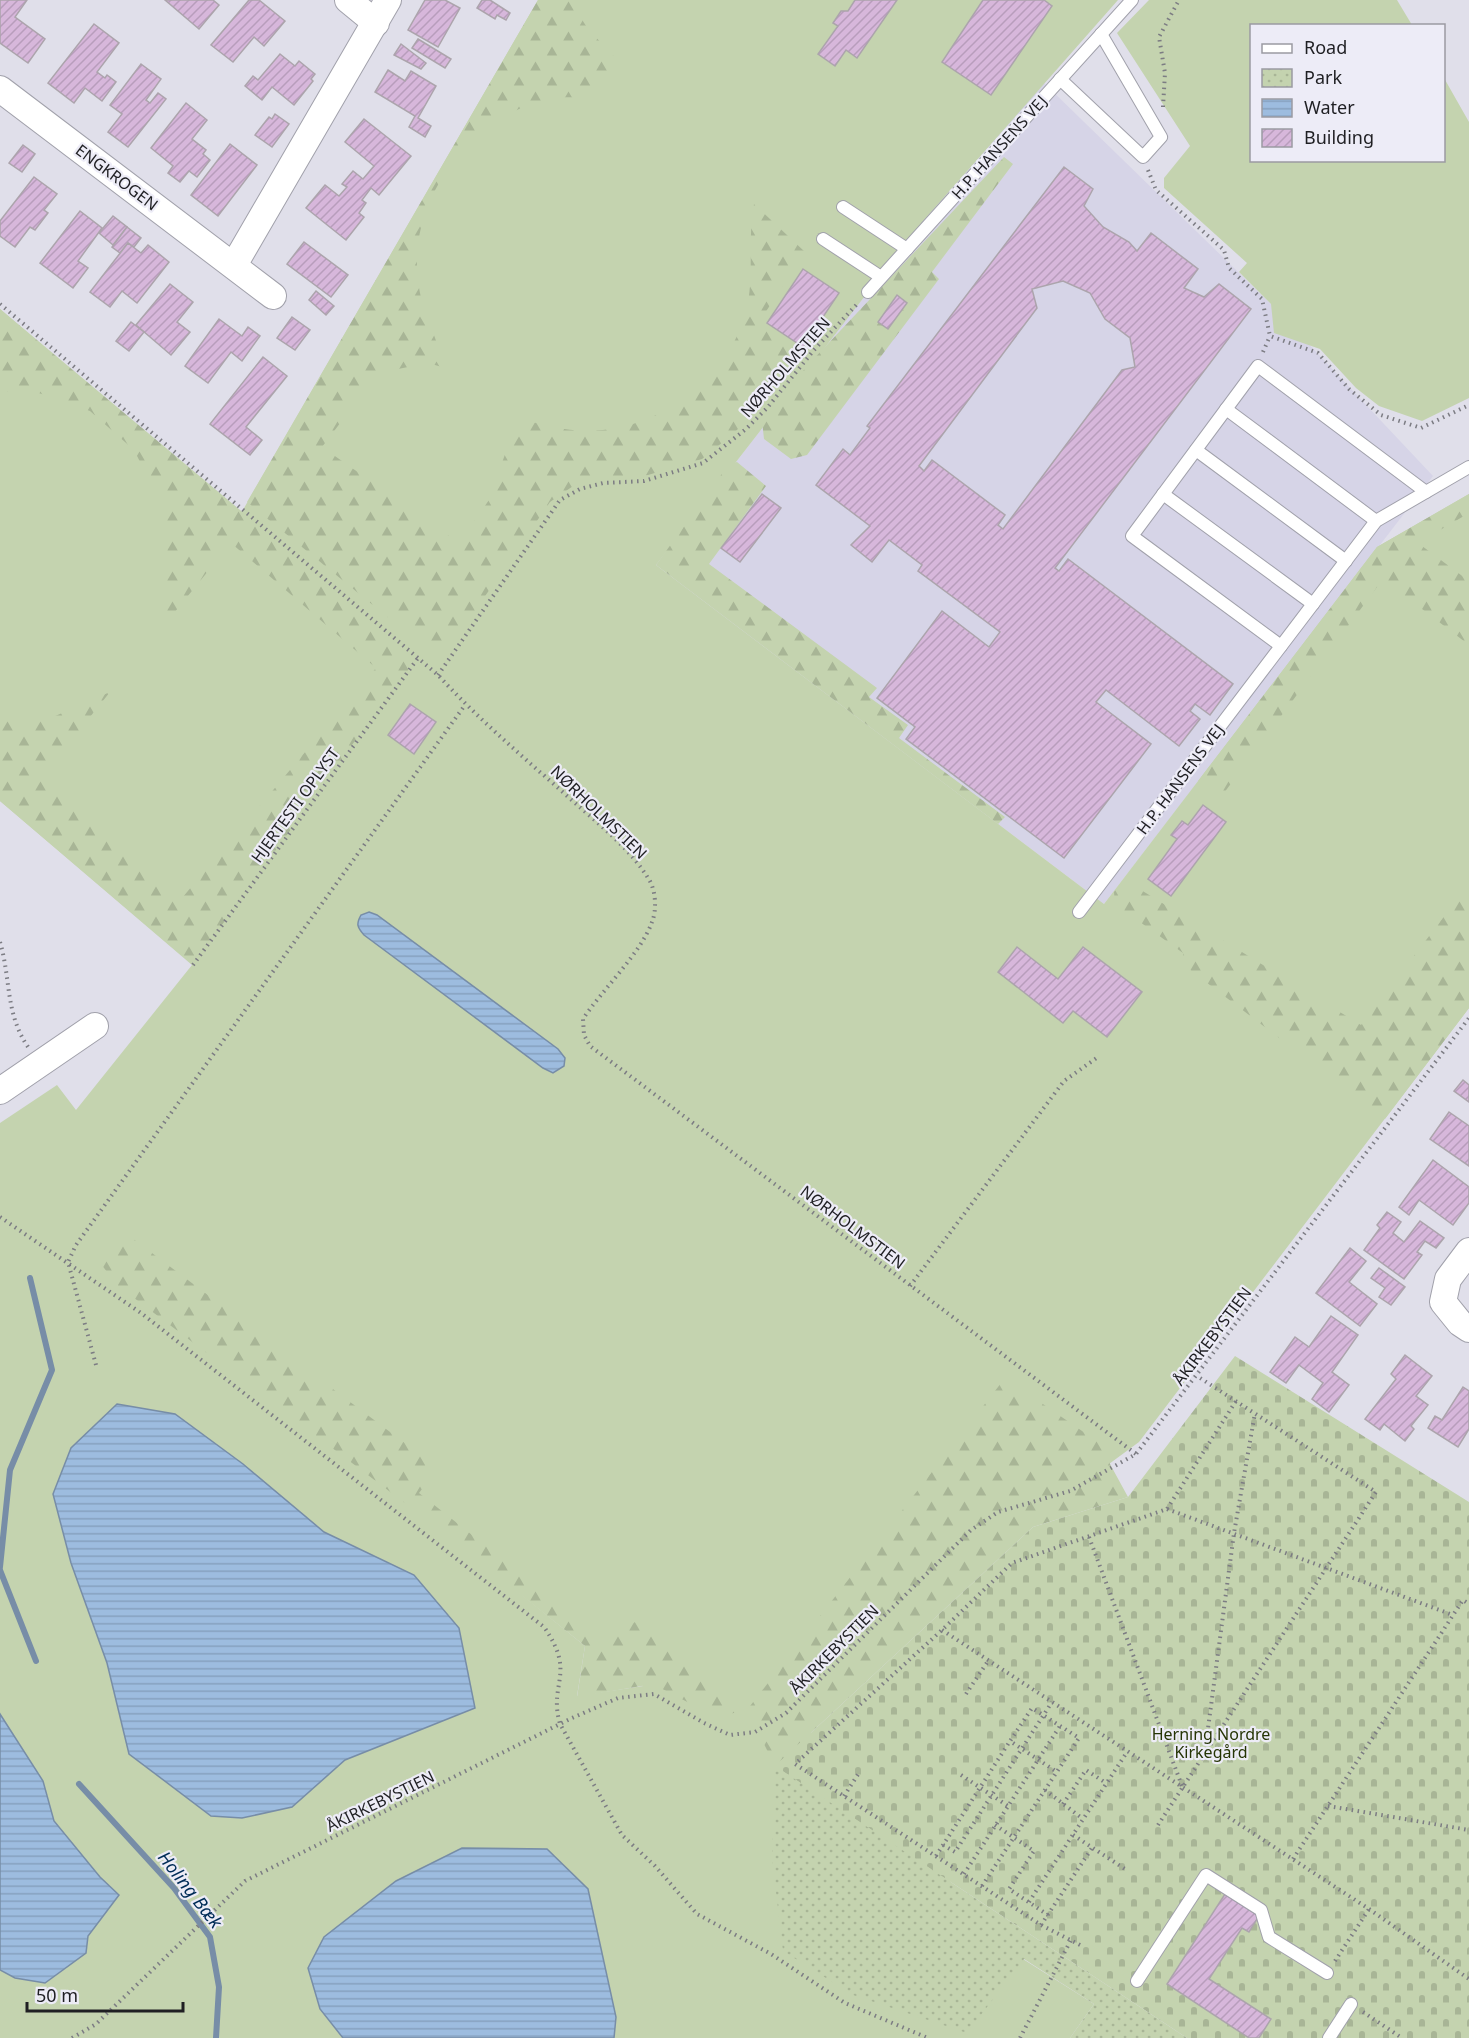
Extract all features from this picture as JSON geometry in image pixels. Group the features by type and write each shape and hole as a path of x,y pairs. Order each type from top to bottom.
{"street":[{"path":"348,0 376,23"},
{"path":"234,266 388,0"},
{"name":"ENGKROGEN","path":"0,89 273,296"},
{"path":"0,1091 95,1026"},
{"path":"1469,1251 1448,1279 1443,1302 1460,1323 1469,1329"}],"lane":[{"name":"H.P. HANSENS VEJ","path":"868,292 1101,34 1128,1"},
{"path":"1060,79 1143,157 1161,137 1101,34"},
{"path":"843,207 907,249"},
{"path":"823,238 881,277"},
{"path":"1281,646 1132,536 1258,366 1426,492"},
{"path":"1226,409 1376,521"},
{"path":"1196,450 1346,561"},
{"name":"H.P. HANSENS VEJ","path":"1080,912 1376,521 1469,467"},
{"path":"1163,494 1313,604"},
{"path":"1137,1981 1206,1875 1262,1910 1269,1937 1327,1973"},
{"path":"1329,2038 1351,2004"}],"path":[{"path":"1161,137 1165,73 1159,37 1179,0"},
{"path":"1143,157 1156,190 1224,250 1229,268 1262,299 1270,336 1318,353 1350,389 1381,415 1421,428 1469,405"},
{"name":"NØRHOLMSTIEN","path":"868,292 814,350 767,408 746,429 703,463 644,481 603,483 580,489 560,500 438,675 465,705 631,856 650,880 655,902 653,921 643,939 583,1018 584,1035 590,1046 1136,1454"},
{"path":"0,304 438,675"},
{"name":"HJERTESTI OPLYST","path":"193,965 418,658"},
{"path":"96,1365 68,1262 76,1245 465,705"},
{"path":"0,942 7,965 9,1004 20,1036 39,1064"},
{"name":"ÅKIRKEBYSTIEN","path":"72,2038 96,2024 211,1910 245,1881 560,1724 618,1698 654,1694 730,1735 754,1732 786,1713 971,1530 998,1512 1070,1491 1136,1454 1469,1018"},
{"path":"910,1286 1064,1081 1098,1057"},
{"path":"0,1217 141,1313 544,1627 557,1645 562,1664 556,1712 560,1724 622,1835 655,1866 697,1914 771,1954 845,2003 928,2038"},
{"path":"1158,1825 1376,1492 1197,1376"},
{"path":"1080,1945 1041,1925 795,1764 1012,1563 1167,1509 1236,1401"},
{"path":"1204,1755 1234,1533 1255,1413"},
{"path":"1167,1509 1453,1615"},
{"path":"1089,1537 1183,1788"},
{"path":"1293,1860 1463,1600 1469,1604"},
{"path":"942,1630 1369,1909 1469,1979"},
{"path":"966,1694 988,1661"},
{"path":"943,1845 955,1852 1052,1702"},
{"path":"936,1856 1032,1708 1044,1715 1079,1738 982,1886"},
{"path":"964,1874 1060,1726"},
{"path":"1010,1742 1057,1772"},
{"path":"1029,1902 1127,1752"},
{"path":"1063,1804 1086,1770 1106,1784"},
{"path":"844,1796 859,1773"},
{"path":"961,1776 1008,1806"},
{"path":"1045,1790 1083,1819"},
{"path":"1328,1806 1469,1830"},
{"path":"995,1826 1034,1851 1009,1889 1048,1915"},
{"path":"1073,1835 1128,1872"},
{"path":"1041,1925 1092,1848"},
{"path":"1327,1973 1369,1909"},
{"path":"1020,2038 1071,1940"},
{"path":"1351,2004 1402,2038"}],"shaded area":[{"path":"1044,83 1271,304 1433,476 1104,904 656,565 924,220"}],"green space":[{"path":"538,0 1118,0 924,220 656,565 1104,904 1377,547 1469,494 1469,1008 1139,1442 783,1703 1023,1959 1094,2004 1070,2038 0,2038 0,1123 57,1085 76,1110 192,965 0,801 0,309 240,515","holes":["517,1591 643,1686 577,1696 585,1646"]},
{"path":"538,0 574,0 572,4 588,29 624,67 588,95 560,97 521,108 496,122 455,160 439,184 427,209 419,236 417,264 422,303 441,357 442,367 428,363 398,369 372,381 322,447 459,543 489,500 518,417 570,430 592,431 627,426 671,407 710,375 738,335 746,312 750,285 754,204 805,252 759,322 801,351 762,404 734,433 702,459 648,475 576,484 550,502 452,644 429,651 247,502"},
{"path":"1149,0 1397,0 1411,24 1250,24 1250,162 1445,162 1445,80 1469,122 1469,398 1422,421 1379,406 1356,388 1320,349 1274,333 1271,304 1239,272 1247,263 1164,188 1164,178 1190,146 1117,33"},
{"path":"1004,157 1013,164 932,272 939,279 807,455 791,459 764,439 762,421 807,366"},
{"path":"0,309 418,659 396,684 193,965 0,801 0,718 53,717 110,692 41,778 182,898 376,668 231,543 165,624 168,557 162,505 134,450 90,411 33,391 0,392"},
{"path":"737,462 766,486 709,564 877,688 869,697 908,725 899,738 1005,817 998,824 656,565 729,464"},
{"path":"1469,494 1469,513 1418,543 1469,581 1469,645 1383,579 1218,801 1198,781 1377,547"},
{"path":"1128,882 1361,1025 1469,884 1469,1008 1385,1119 1185,966 1183,953 1115,904 1114,892 1120,885"},
{"path":"128,1235 438,1468 419,1493 605,1640 635,1622 747,1710 716,1717 653,1684 577,1697 585,1646 422,1516 117,1285 101,1264"},
{"name":"Herning Nordre Kirkegård","path":"1235,1356 1469,1502 1469,2038 1187,2038 775,1766 1033,1527 1128,1497"},
{"path":"1005,1378 1098,1442 1128,1497 1033,1527 775,1766 747,1710"},
{"path":"775,1766 1187,2038 1070,2038 1094,2004 1024,1959 967,2033 853,1995 783,1951 772,1858"}],"water":[{"path":"369,912 377,915 558,1049 565,1058 564,1066 553,1073 543,1068 364,935 359,928 358,921 361,915"},
{"path":"117,1404 175,1414 243,1464 324,1532 414,1575 459,1628 475,1708 345,1760 292,1807 242,1818 211,1816 129,1754 107,1663 71,1563 53,1494 71,1448"},
{"path":"0,1714 43,1781 54,1821 100,1877 119,1895 88,1936 86,1953 45,1983 15,1978 0,1970"},
{"path":"462,1848 547,1849 588,1889 616,2017 614,2038 343,2038 320,2009 308,1968 324,1937 396,1881"}],"building":[{"path":"0,0 27,0 15,17 45,39 28,63 0,43"},
{"path":"165,0 213,0 219,5 199,29"},
{"path":"249,0 259,0 285,21 264,46 254,37 233,62 211,45"},
{"path":"425,0 445,0 460,8 438,47 408,30"},
{"path":"482,0 490,0 510,13 506,20 497,15 495,19 477,8"},
{"path":"855,0 897,0 857,58 846,50 835,66 818,54 838,26 833,23 841,11 848,11"},
{"path":"983,0 1044,0 1052,6 991,95 942,62"},
{"path":"94,24 119,43 97,72 105,78 107,75 116,82 102,101 85,88 74,103 48,83"},
{"path":"418,39 451,59 445,68 412,48"},
{"path":"401,44 426,63 421,69 394,55"},
{"path":"280,54 295,66 299,61 315,74 311,79 313,81 294,105 272,87 262,100 245,86 253,76 258,80"},
{"path":"141,64 161,79 146,100 150,103 158,93 166,99 128,147 108,132 122,114 110,105"},
{"path":"388,70 405,81 411,71 436,86 418,118 431,126 425,137 409,127 415,116 375,92"},
{"path":"186,103 207,120 192,139 206,150 203,154 210,160 197,177 189,171 180,182 168,173 173,166 151,148"},
{"path":"275,114 289,124 272,147 255,135 269,117 272,119"},
{"path":"364,119 411,156 379,195 371,188 362,200 366,203 359,213 364,217 346,240 306,208 325,185 339,196 347,187 342,184 353,171 363,179 374,166 345,142"},
{"path":"230,144 257,165 218,216 191,195"},
{"path":"23,145 35,154 22,172 9,163"},
{"path":"1064,167 1093,189 1084,206 1103,227 1129,242 1137,251 1151,233 1198,269 1184,288 1204,297 1219,284 1251,309 1055,568 1059,571 1068,559 1233,684 1210,715 1195,704 1190,711 1200,719 1179,746 1106,690 1096,702 1151,744 1064,858 906,739 915,727 877,698 942,611 989,647 1000,632 918,571 922,565 889,540 872,562 851,545 870,526 816,485 843,449 850,455 870,428 867,426","holes":["1063,281 1090,293 1105,319 1130,338 1135,367 1122,370 1003,529 998,525 1005,515 932,460 924,471 919,466 1037,308 1032,289"]},
{"path":"34,177 57,194 44,210 48,213 35,230 30,227 15,247 0,236 0,221"},
{"path":"80,211 102,228 78,261 88,268 73,288 40,263"},
{"path":"113,216 127,227 113,245 99,233"},
{"path":"127,227 141,238 134,247 128,243 120,253 112,247"},
{"path":"304,242 348,275 331,297 287,264"},
{"path":"128,243 141,253 148,245 169,262 137,303 122,291 110,307 90,292"},
{"path":"803,269 839,293 803,347 767,323"},
{"path":"170,284 193,302 177,322 190,332 171,355 136,325"},
{"path":"316,291 334,306 326,315 309,300"},
{"path":"897,295 907,303 888,329 878,322"},
{"path":"292,317 310,330 295,350 277,338"},
{"path":"219,319 242,336 248,327 260,336 242,361 231,352 208,383 185,366"},
{"path":"131,322 144,332 129,351 116,341"},
{"path":"263,357 287,376 246,427 262,440 250,455 210,424"},
{"path":"762,494 781,508 740,562 721,548"},
{"path":"410,704 436,722 414,754 388,735"},
{"path":"1203,805 1226,822 1171,896 1148,879 1177,839 1171,835 1182,821 1188,825"},
{"path":"1017,947 1058,979 1083,947 1142,992 1107,1037 1073,1011 1063,1023 998,972"},
{"path":"1463,1080 1469,1085 1469,1102 1454,1091"},
{"path":"1449,1112 1469,1126 1469,1166 1430,1139"},
{"path":"1433,1160 1469,1187 1469,1203 1453,1225 1419,1200 1409,1215 1399,1207"},
{"path":"1387,1212 1401,1222 1393,1233 1404,1242 1420,1221 1444,1238 1436,1248 1425,1241 1417,1252 1422,1255 1404,1279 1364,1250 1380,1228 1377,1225"},
{"path":"1350,1248 1366,1261 1349,1282 1377,1304 1360,1326 1316,1293"},
{"path":"1379,1268 1405,1287 1391,1305 1379,1297 1385,1288 1371,1278"},
{"path":"1331,1316 1358,1335 1332,1372 1349,1385 1329,1412 1312,1399 1323,1383 1299,1365 1286,1383 1270,1372 1295,1337 1309,1347"},
{"path":"1405,1355 1432,1376 1416,1396 1428,1405 1411,1426 1414,1429 1405,1441 1384,1424 1380,1430 1365,1419 1396,1379 1391,1374"},
{"path":"1463,1387 1469,1391 1469,1429 1458,1447 1428,1428 1435,1416 1442,1420"},
{"path":"1225,1894 1259,1916 1249,1932 1242,1928 1209,1979 1271,2019 1259,2038 1249,2038 1167,1984"}],"waterway":[{"name":"Holing Bæk","path":"0,1567 10,1470 52,1370 30,1278"},
{"name":"Holing Bæk","path":"0,1570 36,1661"},
{"name":"Holing Bæk","path":"79,1784 174,1888 210,1937 219,1987 216,2038"}]}
